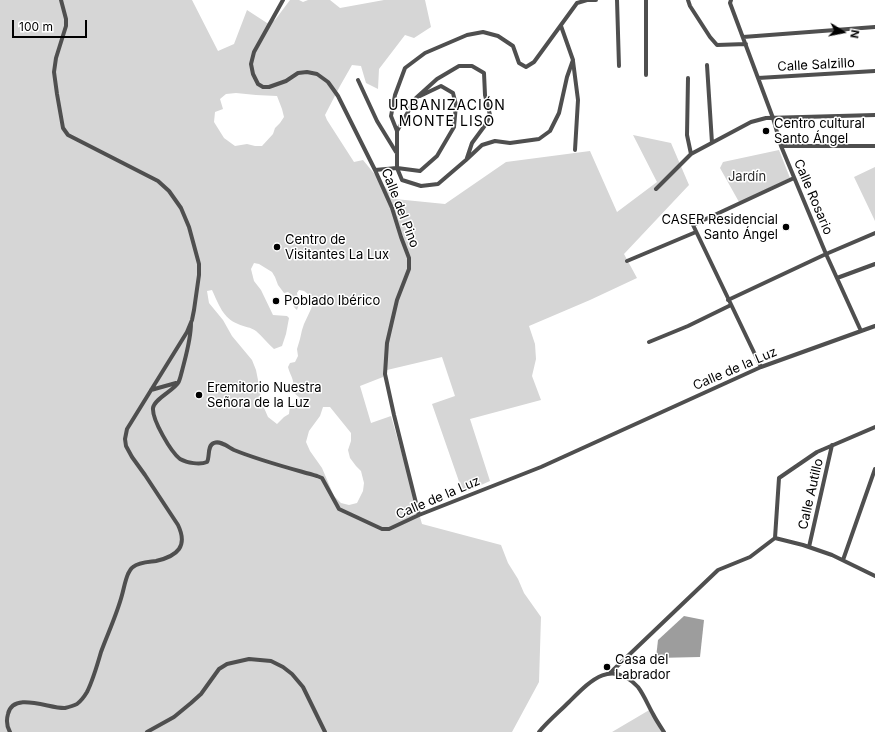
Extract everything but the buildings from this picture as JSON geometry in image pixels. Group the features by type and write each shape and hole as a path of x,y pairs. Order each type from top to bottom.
{"street":[{"path":"61,0 66,19 66,26 56,58 54,72 63,128 68,135 158,182 168,191 181,208 189,226 199,264 199,275 191,328 178,383 151,390"},
{"name":"Calle del Pino","path":"283,0 254,52 251,64 252,74 258,84 263,87 269,87 286,81 298,73 307,72 317,74 328,82 338,96 375,170 392,208 409,258 409,269 397,300 386,343 385,374 419,515"},
{"path":"573,60 567,77 559,114 550,131 538,140 510,143 495,140 482,145 438,184 421,186 402,180 397,168 397,131 392,116 395,95 405,68 425,53 467,35 483,32 498,36 513,46 519,63 526,67 534,62 577,3 587,0 596,0"},
{"path":"617,0 619,66"},
{"path":"646,0 646,75"},
{"path":"688,0 690,6 717,46 746,44"},
{"name":"Calle Rosario","path":"731,0 730,3 773,118 781,146 826,254 861,331"},
{"path":"561,26 573,60 578,100 575,150"},
{"path":"743,37 875,27"},
{"path":"707,64 712,144"},
{"path":"397,131 416,98 437,79 459,66 472,66 484,73 485,95 490,115 486,124 472,143 466,160"},
{"name":"Calle Salzillo","path":"758,78 875,72"},
{"path":"688,78 687,135 691,154"},
{"path":"358,80 377,121 397,153"},
{"path":"375,170 397,168 420,170 437,156 454,127 456,105 453,93 441,86 416,98"},
{"path":"656,189 691,154 751,122 766,118 875,115"},
{"path":"781,146 875,147"},
{"path":"761,367 693,224 794,178"},
{"path":"627,261 696,232"},
{"path":"728,300 826,254 875,233"},
{"path":"837,278 875,264"},
{"path":"649,342 688,326 731,305"},
{"path":"10,732 7,720 8,713 12,707 18,703 28,702 65,708 76,704 83,698 93,676 122,596 127,576 132,567 138,564 156,561 170,556 182,546 181,531 178,525 132,457 124,440 127,429 187,332 192,320"},
{"name":"Calle de la Luz","path":"178,383 155,403 153,409 159,430 175,454 181,459 188,462 202,464 207,462 209,458 210,444 218,442 232,449 322,478 339,509 382,529 389,529 419,515 541,467 761,367 875,326"},
{"path":"610,673 718,570 750,557 775,538 779,478 817,452 875,426"},
{"name":"Calle Autillo","path":"809,547 832,445"},
{"path":"843,560 875,469"},
{"path":"775,538 832,555 875,576"},
{"path":"148,732 174,717 191,703 200,694 219,669 227,664 249,659 271,661 283,667 292,674 303,687 325,732"},
{"path":"539,732 589,683 599,676 610,673 625,677 638,687 664,732"}],"green space":[{"path":"0,0 192,0 218,51 234,44 247,10 267,23 275,20 290,0 299,0 303,2 308,0 330,0 340,8 384,0 425,0 431,27 414,38 405,35 379,69 378,89 366,83 361,66 352,65 325,115 354,162 363,160 395,199 445,204 506,162 590,151 617,212 657,182 633,135 671,143 689,185 624,254 637,278 529,326 535,344 536,359 532,376 541,400 470,419 490,481 463,493 432,404 455,396 442,357 387,370 383,377 360,386 371,423 391,416 422,524 501,545 508,563 518,579 524,593 541,617 539,682 512,732 0,732","holes":["236,93 277,96 284,117 275,128 273,134 262,146 247,144 235,146 224,138 214,122 215,112 223,109 220,99 226,94","254,263 259,264 272,272 278,285 284,293 288,292 293,296 293,304 297,310 299,304 297,293 299,290 304,291 312,297 314,301 302,330 297,349 298,356 295,362 290,363 288,367 293,381 293,392 300,398 298,402 290,405 289,414 277,424 268,417 261,401 256,370 252,360 232,336 223,320 209,303 207,291 212,290 225,315 238,324 256,331 274,349 282,346 289,318 287,316 273,315 261,290 254,281 251,269","323,407 330,407 351,433 351,441 348,450 350,458 361,471 364,483 363,491 357,503 349,505 341,503 334,496 322,468 310,451 306,442 309,431 320,416"]},
{"name":"Jardín","path":"779,150 790,178 739,202 720,168 723,162"},
{"path":"875,167 875,221 854,177"},
{"path":"651,709 664,732 612,732"}],"shaded area":[{"path":"684,616 704,620 700,657 656,658 658,640"}],"place":[{"name":"Centro cultural Santo Ángel","path":"766,131"},
{"name":"CASER Residencial Santo Ángel","path":"786,227"},
{"name":"Centro de Visitantes La Lux","path":"277,247"},
{"name":"Poblado Ibérico","path":"276,301"},
{"name":"Eremitorio Nuestra Señora de la Luz","path":"199,395"},
{"name":"Casa del Labrador","path":"607,667"}],"district":[{"name":"URBANIZACIÓN MONTE LISO","path":"447,114"}]}
